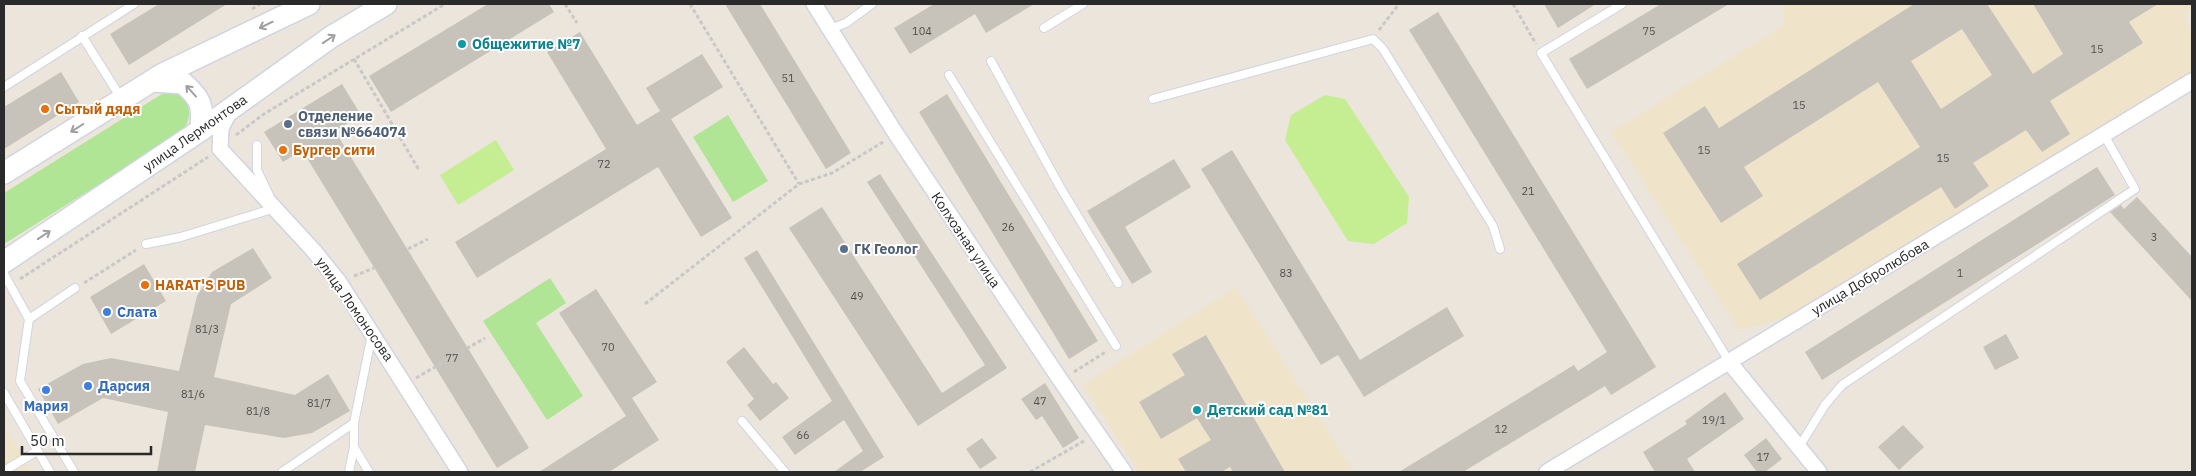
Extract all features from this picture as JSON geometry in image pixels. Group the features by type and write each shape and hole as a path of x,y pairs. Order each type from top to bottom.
{"main road":[{"name":"улица Лермонтова","path":"4,262 201,130 331,37 386,4"},
{"path":"4,173 152,81 304,5"},
{"path":"152,81 183,83 195,94 203,110 201,130"}],"street":[{"name":"Колхозная улица","path":"814,4 896,134 1060,381 1124,472"},
{"name":"улица Добролюбова","path":"1556,470 2192,81"},
{"path":"220,149 221,128 232,108"},
{"name":"улица Ломоносова","path":"220,149 314,251 339,282 460,472"},
{"path":"1730,363 1819,472"}],"lane":[{"path":"4,87 134,4"},
{"path":"830,29 846,22 872,4"},
{"path":"1044,28 1083,4"},
{"path":"1622,4 1541,53 1730,363"},
{"path":"82,36 122,100"},
{"path":"1153,99 1373,39 1383,49 1494,226 1500,249"},
{"path":"991,62 1060,187 1118,283"},
{"path":"949,76 1116,346"},
{"path":"1799,447 1825,405 1842,386 2134,190 2104,135"},
{"path":"146,244 181,237 276,209 258,170 257,145"},
{"path":"4,274 29,319 20,382 74,472"},
{"path":"29,319 75,288"},
{"path":"349,472 354,447 354,423 372,332"},
{"path":"4,393 50,472"},
{"path":"742,421 785,472"},
{"path":"282,472 354,423"},
{"path":"354,447 369,472"},
{"path":"4,471 37,450"}],"path":[{"path":"10,285 220,149 251,122 445,4"},
{"path":"565,4 577,23"},
{"path":"690,4 799,184"},
{"path":"1373,39 1399,4"},
{"path":"1513,4 1541,53"},
{"path":"354,59 419,170"},
{"path":"646,304 799,184 832,174 896,134"},
{"path":"408,249 428,239"},
{"path":"75,288 146,244"},
{"path":"339,282 374,268"},
{"path":"405,384 485,338"},
{"path":"1060,381 1116,346"},
{"path":"1030,472 1097,433"}],"shaded area":[{"path":"1784,4 2192,4 2192,7 2184,17 2192,30 2192,72 1783,319 1739,330 1611,132 1784,25"},
{"path":"1236,287 1354,472 1139,472 1083,385"},
{"path":"4,426 16,446 30,472 4,472"}],"green space":[{"path":"173,92 184,99 189,109 188,120 182,132 4,244 4,193 162,94"},
{"path":"1325,95 1345,99 1409,197 1407,223 1374,244 1348,241 1285,140 1291,115"},
{"path":"728,115 768,181 733,202 693,137"},
{"path":"496,140 514,170 458,205 440,175"},
{"path":"550,278 566,303 536,323 583,396 547,420 483,321"}],"building":[{"path":"159,4 227,4 129,65 110,34"},
{"name":"Общежитие №7","path":"488,4 549,4 554,12 391,112 369,76"},
{"path":"725,4 760,4 851,153 826,169"},
{"path":"934,4 1034,4 986,33 975,14 910,54 894,28"},
{"path":"1544,4 1596,4 1558,28"},
{"path":"1661,4 1729,4 1587,89 1569,59"},
{"path":"1914,4 1987,4 2033,74 2063,54 2033,4 2158,4 2129,22 2143,43 2050,101 2070,134 2042,152 2026,130 1973,163 1989,186 1955,209 1941,187 1760,300 1737,264 1920,147 1878,82 1744,167 1763,196 1721,223 1663,133 1705,106 1719,128","holes":["1962,29 1992,75 1941,109 1911,61"]},
{"path":"1438,12 1656,367 1611,395 1605,386 1463,472 1399,472 1574,365 1578,371 1607,352 1409,30"},
{"path":"580,32 637,125 660,111 646,88 702,54 723,87 671,119 732,218 701,237 658,167 477,278 455,242 606,149 547,52"},
{"path":"61,72 79,102 4,149 4,107"},
{"path":"342,84 361,115 335,131 529,448 497,468 302,150 283,162 264,132"},
{"path":"947,94 1098,341 1069,359 919,112"},
{"path":"1232,150 1360,360 1447,307 1464,336 1364,397 1338,355 1321,365 1201,169"},
{"path":"1174,159 1191,187 1125,227 1152,272 1132,284 1087,211"},
{"path":"2097,167 2115,195 1822,380 1805,352"},
{"path":"880,174 1007,368 918,426 789,228 822,207 942,393 985,365 867,182"},
{"path":"2137,197 2192,257 2192,301 2110,212 2121,205 2124,209"},
{"path":"253,248 272,278 231,304 214,377 295,395 328,374 350,411 312,433 284,438 205,425 195,472 157,472 168,412 103,398 58,424 38,389 83,364 111,358 179,371 197,296 212,272"},
{"path":"757,250 884,457 860,472 834,472 863,451 844,420 795,455 782,437 832,401 744,258"},
{"path":"144,264 166,301 111,334 90,297"},
{"path":"596,289 657,382 632,398 659,440 609,472 539,472 626,416 559,313"},
{"path":"2006,334 2019,358 1995,370 1983,347"},
{"name":"Детский сад №81","path":"1206,335 1285,472 1233,472 1230,467 1221,472 1186,472 1178,459 1211,440 1197,418 1161,439 1139,402 1185,375 1172,354"},
{"path":"744,347 773,384 776,382 789,398 760,421 747,405 754,399 726,362"},
{"path":"1045,383 1079,438 1063,448 1042,416 1036,420 1021,399"},
{"path":"1725,392 1744,419 1687,459 1695,472 1655,472 1643,452 1687,424 1685,421"},
{"path":"1903,425 1924,447 1899,470 1878,447"},
{"path":"982,438 997,458 980,469 966,449"},
{"path":"1766,438 1782,459 1765,472 1757,472 1744,455"}],"place":[{"name":"Общежитие №7","path":"462,44"},
{"name":"Сытый дядя","path":"45,109"},
{"name":"Отделение связи №664074","path":"288,124"},
{"name":"Бургер сити","path":"283,150"},
{"name":"ГК Геолог","path":"844,249"},
{"name":"HARAT'S PUB","path":"145,285"},
{"name":"Слата","path":"107,312"},
{"name":"Дарсия","path":"88,386"},
{"name":"Мария","path":"46,390"},
{"name":"Детский сад №81","path":"1197,410"}]}
